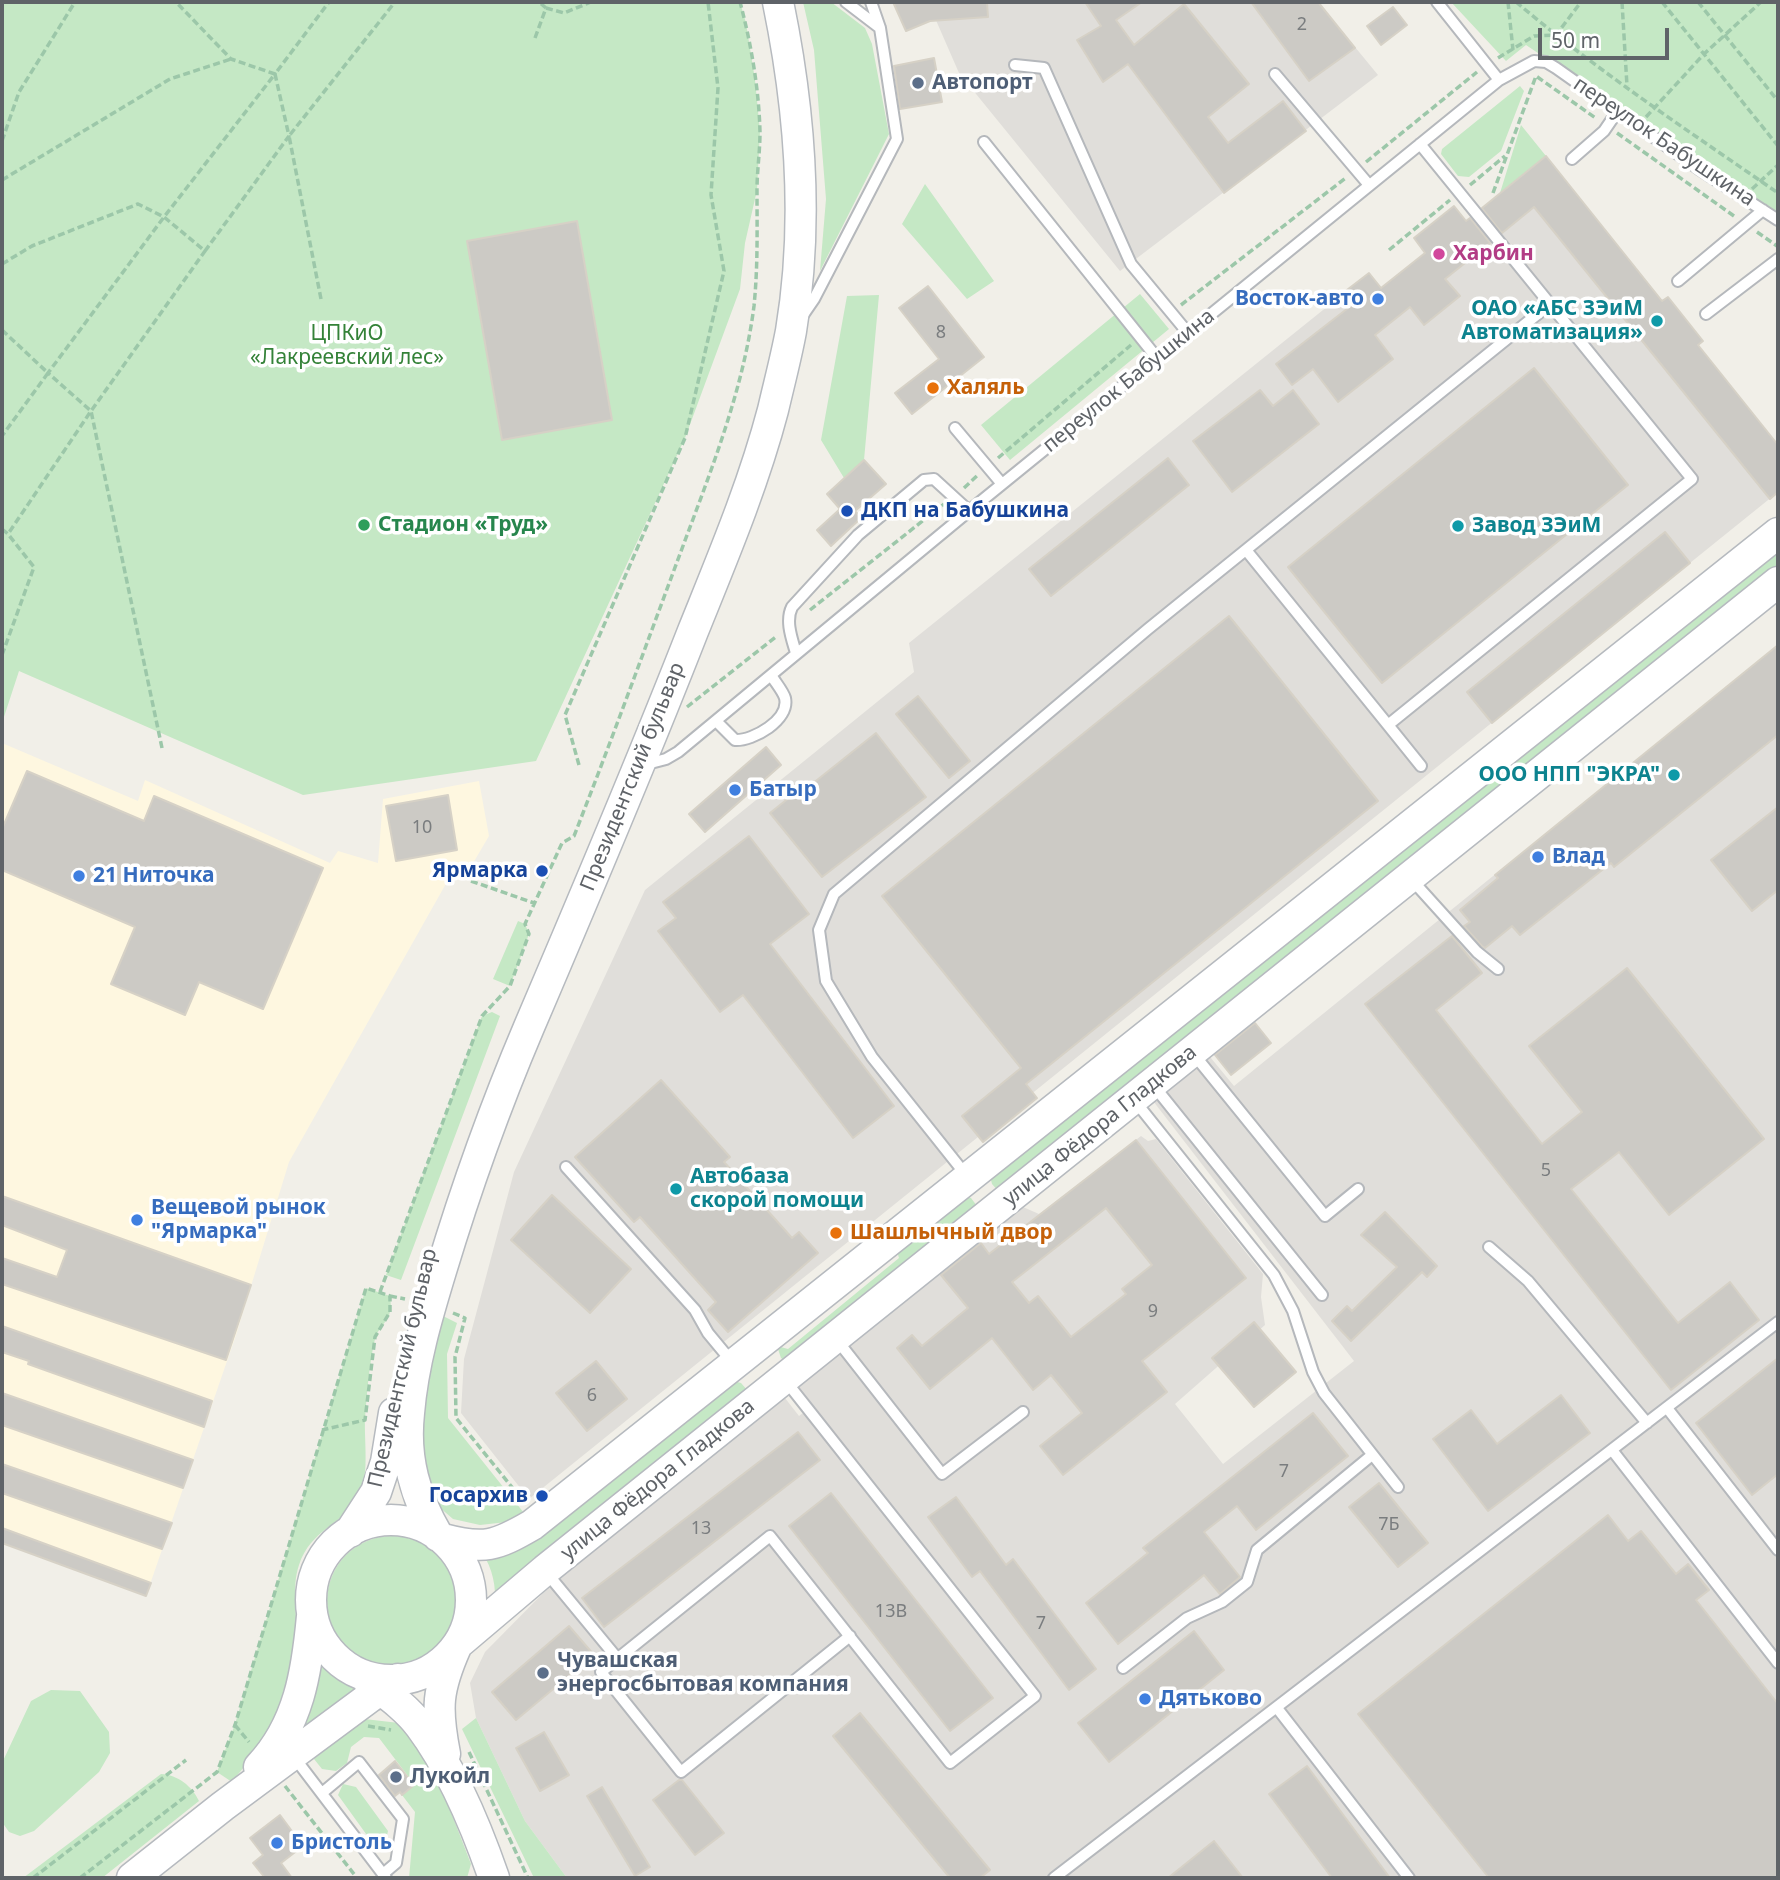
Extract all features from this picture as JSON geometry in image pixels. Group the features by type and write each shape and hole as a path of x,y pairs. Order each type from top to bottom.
{"main road":[{"name":"Президентский бульвар","path":"440,1538 418,1496 408,1447 409,1413 419,1349 462,1202 504,1087 631,765 660,671 727,496 766,368 776,311 781,251 782,177 774,92 760,2"},
{"name":"Президентский бульвар","path":"350,1532 376,1492 386,1462 415,1301 447,1191 484,1088 631,765 743,503 772,414 791,332 798,270 801,202 797,131 778,2"},
{"name":"улица Фёдора Гладкова","path":"440,1538 467,1546 485,1546 504,1541 532,1525 1778,533"},
{"name":"улица Фёдора Гладкова","path":"458,1645 545,1570 1778,582"},
{"path":"1586,685 1611,716"},
{"path":"968,1177 995,1210"},
{"path":"738,1360 778,1384"},
{"path":"223,1806 265,1761 288,1726 298,1702 308,1658 313,1584 317,1569 325,1556 350,1532 369,1524 406,1521 423,1526 457,1554 470,1583 471,1612 445,1671 439,1695 438,1720 449,1771 489,1873"},
{"path":"312,1614 326,1646 352,1671 381,1682 420,1725 449,1771"},
{"path":"132,1878 292,1755 381,1682 430,1668 458,1645"}],"lane":[{"path":"846,2 880,28"},
{"path":"791,332 814,299 897,139 880,28 871,2"},
{"path":"1437,2 1499,79"},
{"name":"переулок Бабушкина","path":"631,765 653,763 678,752 1499,79 1534,61 1546,62 1617,113 1778,220"},
{"path":"1015,65 1044,68 1131,264 1188,332"},
{"path":"1275,74 1369,185"},
{"path":"1572,159 1608,126 1617,113"},
{"path":"984,142 1157,358"},
{"path":"1388,725 1692,480 1420,144"},
{"path":"1678,281 1763,210"},
{"path":"1706,314 1778,258"},
{"path":"968,1177 872,1057 826,981 819,930 834,894 1138,638 1550,304"},
{"path":"955,428 1002,484"},
{"path":"796,653 789,626 792,607 858,535 924,480 934,479 969,511"},
{"path":"1246,550 1421,766"},
{"path":"716,721 735,740 745,741 778,720 785,709 785,697 771,675"},
{"path":"1410,878 1477,952 1498,969"},
{"path":"1192,1052 1325,1216 1358,1189"},
{"path":"1143,1091 1322,1295"},
{"path":"1143,1091 1274,1275 1293,1311 1318,1382 1398,1487"},
{"path":"566,1167 695,1310 708,1333 738,1360"},
{"path":"1489,1247 1528,1281 1647,1423"},
{"path":"1054,1878 1778,1322"},
{"path":"835,1338 942,1474 1023,1412"},
{"path":"778,1384 1035,1696 950,1763 850,1636 770,1536 601,1672 681,1772 850,1636"},
{"path":"1667,1408 1778,1550"},
{"path":"1612,1450 1778,1664"},
{"path":"1123,1668 1187,1618 1222,1602 1247,1582 1257,1550 1372,1455"},
{"path":"545,1570 617,1658"},
{"path":"1277,1708 1409,1878"},
{"path":"292,1755 385,1876 396,1863 403,1819 359,1762 322,1793"}],"path":[{"path":"2,141 19,93 75,2"},
{"path":"176,2 231,59 275,74"},
{"path":"2,436 164,217 329,2"},
{"path":"8,534 91,411 205,251 289,136 395,2"},
{"path":"539,2 546,8 564,13 591,2"},
{"path":"579,765 565,715 685,438 724,271 711,195 718,88 708,2"},
{"path":"380,1292 482,1016 510,986 530,934 524,924 562,843 574,836 606,755 723,436 743,368 754,307 759,243 757,190 760,131 751,57 740,2"},
{"path":"1508,2 1513,50 1535,36 1556,35"},
{"path":"1517,2 1556,35 1778,193"},
{"path":"1556,35 1581,2"},
{"path":"1622,2 1627,86"},
{"path":"1662,2 1778,146"},
{"path":"1698,2 1778,101"},
{"path":"1625,138 1704,54 1761,2"},
{"path":"535,38 546,8"},
{"path":"2,180 170,79 231,59"},
{"path":"1172,312 1357,170 1487,64"},
{"path":"275,74 321,299"},
{"path":"1493,193 1536,76 1778,247"},
{"path":"1743,198 1778,165"},
{"path":"2,264 32,246 138,204 164,217 205,251"},
{"path":"2,330 91,411 162,748"},
{"path":"679,705 689,707 953,497 1139,337"},
{"path":"2,529 34,567 2,655"},
{"path":"471,881 534,903"},
{"path":"80,1878 217,1772 235,1724 366,1288 405,1299"},
{"path":"322,1430 365,1420 375,1337 390,1312 390,1296"},
{"path":"465,1318 455,1357 456,1418 528,1508"},
{"path":"235,1724 250,1742"},
{"path":"464,1741 528,1878"},
{"path":"33,1878 186,1760"},
{"path":"286,1787 357,1878"}],"shaded area":[{"path":"928,2 1318,2 1378,75 1120,271 959,73"},
{"path":"1546,156 1662,300 1668,297 1703,341 1698,346 1778,445 1778,492 529,1499 461,1413 464,1359 514,1172 645,890 914,672 909,643 1369,273 1382,288 1425,253 1414,238 1454,206 1472,228 1491,213 1485,205"},
{"path":"1778,645 1778,1878 567,1878 525,1821 476,1718 470,1683 485,1652 561,1575 785,1398 799,1416 813,1405 798,1385 1023,1207 1039,1214 1141,1136 1148,1141 1156,1139 1263,1274 1261,1297 1265,1325 1175,1404 1223,1464 1354,1361 1150,1097 1206,1052 1234,1086"},
{"name":"Вещевой рынок \"Ярмарка\"","path":"2,743 138,801 145,780 330,863 338,851 378,863 383,799 479,781 489,836 469,870 452,873 289,1162 236,1335 146,1596 2,1543"}],"green space":[{"name":"ЦПКиО «Лакреевский лес»","path":"2,2 740,2 755,80 760,131 757,190 745,243 740,289 685,438 536,761 303,795 19,671 2,723"},
{"path":"803,2 831,2 865,28 872,44 889,134 820,271 826,199 814,50"},
{"path":"1451,2 1778,2 1778,214 1526,45 1506,61"},
{"path":"1520,86 1524,91 1501,151 1469,177 1458,176 1441,154 1442,149"},
{"path":"1521,125 1546,156 1500,193"},
{"path":"925,184 994,281 967,299 902,224"},
{"path":"1140,294 1169,329 1010,460 981,425"},
{"path":"879,295 864,460 844,478 821,440 847,296"},
{"path":"1778,545 1778,575 999,1192 992,1184 990,1176"},
{"path":"518,921 525,924 529,934 510,986 493,979"},
{"path":"492,1012 500,1016 401,1280 386,1275 482,1016"},
{"path":"964,1195 971,1198 977,1206 789,1364 781,1358 777,1346 788,1349 899,1258 895,1245"},
{"path":"366,1288 390,1296 391,1308 389,1316 376,1335 371,1358 362,1490 351,1507 318,1535 304,1553 297,1574 296,1639 289,1681 268,1733 232,1782 217,1772 235,1724"},
{"path":"437,1313 457,1323 447,1354 448,1418 524,1513 507,1522 480,1525 453,1519 438,1506 414,1439"},
{"path":"734,1381 741,1383 748,1391 495,1606 493,1578 482,1552"},
{"path":"392,1536 417,1541 438,1555 452,1576 457,1601 452,1626 438,1647 417,1661 392,1666 367,1661 346,1647 332,1626 327,1601 332,1576 346,1555 367,1541"},
{"path":"318,1658 357,1690 295,1740"},
{"path":"51,1690 80,1691 109,1732 110,1753 99,1772 34,1831 20,1836 9,1832 2,1822 2,1763 31,1701"},
{"path":"356,1718 399,1723 434,1768 471,1864 467,1878 409,1878 415,1812 402,1795 414,1784 379,1738 364,1737 351,1747 347,1763 336,1771 322,1769 314,1759 322,1741"},
{"path":"476,1718 525,1821 567,1878 534,1878 462,1729"},
{"path":"161,1774 184,1782 199,1801 102,1878 23,1878"},
{"path":"343,1784 356,1787 388,1831 385,1844 374,1845 338,1795"}],"building":[{"path":"893,2 987,2 988,17 930,21 906,31"},
{"path":"1085,2 1142,2 1116,20 1134,45 1184,4 1249,84 1208,117 1228,143 1283,101 1306,131 1224,193 1128,64 1103,82 1077,40 1101,26"},
{"path":"1251,2 1318,2 1355,48 1309,81"},
{"path":"1393,7 1407,25 1381,45 1367,26"},
{"path":"934,58 942,102 900,109 894,66"},
{"name":"ОАО «АБС ЗЭиМ Автоматизация»","path":"1546,156 1662,301 1668,297 1703,341 1698,345 1778,445 1778,492 1770,499 1534,207 1502,233 1482,208"},
{"path":"1454,206 1466,221 1470,218 1490,243 1445,279 1460,296 1424,325 1410,307 1375,335 1393,359 1338,402 1313,369 1292,385 1276,364 1352,305 1343,293 1369,273 1381,288 1425,253 1414,238"},
{"path":"577,221 612,420 502,440 467,241"},
{"path":"928,286 984,357 912,414 895,393 939,359 899,308"},
{"name":"Завод ЗЭиМ","path":"1534,368 1628,485 1382,683 1288,567"},
{"path":"1260,390 1273,406 1293,390 1319,424 1232,492 1193,441"},
{"path":"1168,458 1189,485 1051,596 1029,569"},
{"path":"864,460 886,484 855,511 861,518 831,546 817,530 840,509 827,494"},
{"path":"1665,532 1690,563 1492,723 1467,692"},
{"path":"1229,616 1378,801 1026,1084 1037,1098 983,1142 962,1116 1021,1068 882,896"},
{"name":"ООО НПП \"ЭКРА\"","path":"1778,645 1778,735 1614,867 1611,863 1520,935 1512,926 1485,948 1482,946 1464,926 1470,922 1460,910 1498,878 1495,875"},
{"path":"918,696 970,761 949,778 896,714"},
{"path":"876,733 926,797 822,877 770,813 795,793 797,796"},
{"name":"Батыр","path":"766,747 781,765 705,832 689,814"},
{"path":"27,771 144,821 154,796 323,868 263,1009 199,982 185,1015 111,984 135,927 2,870 2,829"},
{"path":"448,795 457,850 396,861 386,806"},
{"path":"1778,807 1778,890 1752,911 1711,860"},
{"path":"749,836 809,914 770,944 894,1106 853,1138 743,995 720,1012 658,931 676,918 663,902"},
{"path":"1452,936 1482,973 1436,1010 1542,1144 1582,1112 1529,1046 1627,968 1764,1139 1669,1215 1619,1152 1571,1189 1678,1323 1730,1282 1759,1320 1671,1390 1365,1004"},
{"path":"1255,1023 1271,1043 1231,1075 1215,1055"},
{"name":"Автобаза скорой помощи","path":"661,1080 730,1157 724,1162 792,1238 799,1232 818,1253 728,1332 708,1310 716,1302 640,1217 634,1222 575,1157"},
{"path":"1136,1140 1246,1278 1142,1361 1167,1392 1063,1475 1040,1446 1082,1413 1051,1375 1033,1390 992,1338 930,1389 897,1348 912,1335 922,1346 968,1308 941,1275 981,1243 989,1254","holes":["1106,1208 1152,1265 1122,1289 1126,1294 1071,1337 1038,1296 1029,1303 1012,1282"]},
{"path":"552,1195 631,1269 590,1313 511,1240"},
{"path":"2,1196 251,1285 226,1360 2,1284 2,1258 57,1277 67,1250 2,1225"},
{"path":"1385,1212 1437,1266 1427,1277 1422,1272 1351,1341 1332,1321 1347,1306 1352,1311 1397,1267 1361,1235"},
{"path":"1254,1322 1296,1372 1254,1407 1212,1358"},
{"path":"2,1326 212,1401 204,1427 28,1364 29,1361 2,1352"},
{"path":"1778,1358 1778,1474 1752,1495 1696,1423"},
{"path":"596,1361 627,1399 587,1431 556,1393"},
{"path":"2,1393 193,1460 183,1488 2,1425"},
{"path":"1561,1395 1590,1433 1488,1511 1433,1439 1471,1410 1497,1444"},
{"path":"1313,1413 1348,1456 1256,1530 1237,1506 1204,1532 1240,1577 1220,1594 1204,1575 1118,1644 1086,1603 1148,1553 1143,1548"},
{"path":"798,1432 820,1460 604,1627 582,1598"},
{"path":"2,1464 172,1523 162,1549 2,1493"},
{"path":"1379,1483 1428,1543 1398,1567 1349,1507"},
{"path":"831,1493 993,1698 950,1731 789,1526"},
{"path":"956,1497 1006,1565 1013,1559 1096,1669 1069,1690 980,1571 972,1577 928,1517"},
{"path":"1608,1515 1628,1541 1641,1531 1676,1574 1688,1564 1709,1590 1696,1600 1778,1704 1778,1878 1489,1878 1358,1714"},
{"path":"2,1528 151,1583 146,1596 2,1543"},
{"name":"Чувашская энергосбытовая компания","path":"569,1626 594,1655 516,1720 492,1692"},
{"path":"1194,1631 1224,1670 1109,1762 1078,1723"},
{"path":"860,1713 990,1870 980,1878 950,1878 833,1736"},
{"path":"544,1732 569,1775 540,1791 516,1748"},
{"path":"395,1761 414,1785 402,1795 400,1792 395,1796 379,1775"},
{"path":"1307,1766 1390,1878 1332,1878 1269,1794"},
{"path":"682,1780 724,1833 695,1855 653,1800"},
{"path":"602,1787 650,1867 635,1876 587,1796"},
{"path":"280,1815 303,1846 281,1863 292,1878 265,1878 253,1863 263,1855 250,1838"},
{"path":"1214,1841 1243,1878 1168,1878"}],"place":[{"name":"Автопорт","path":"918,83"},
{"name":"Харбин","path":"1439,254"},
{"name":"Восток-авто","path":"1378,299"},
{"name":"ОАО «АБС ЗЭиМ Автоматизация»","path":"1657,321"},
{"name":"Халяль","path":"933,388"},
{"name":"ДКП на Бабушкина","path":"847,511"},
{"name":"Стадион «Труд»","path":"364,525"},
{"name":"Завод ЗЭиМ","path":"1458,526"},
{"name":"ООО НПП \"ЭКРА\"","path":"1674,775"},
{"name":"Батыр","path":"735,790"},
{"name":"Влад","path":"1538,857"},
{"name":"Ярмарка","path":"542,871"},
{"name":"21 Ниточка","path":"79,876"},
{"name":"Автобаза скорой помощи","path":"676,1189"},
{"name":"Вещевой рынок \"Ярмарка\"","path":"137,1220"},
{"name":"Шашлычный двор","path":"836,1233"},
{"name":"Госархив","path":"542,1496"},
{"name":"Чувашская энергосбытовая компания","path":"543,1673"},
{"name":"Дятьково","path":"1145,1699"},
{"name":"Лукойл","path":"396,1777"},
{"name":"Бристоль","path":"277,1843"}]}
